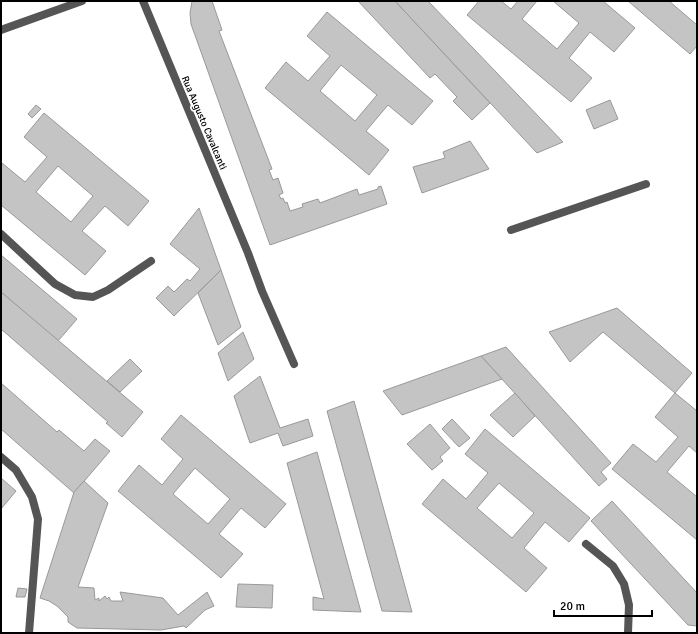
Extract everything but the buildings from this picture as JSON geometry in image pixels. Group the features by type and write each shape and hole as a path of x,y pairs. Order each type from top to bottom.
{"street":[{"path":"1,30 82,1"},
{"name":"Rua Augusto Cavalcanti","path":"143,1 248,253 262,291 294,364"},
{"path":"511,230 646,184"},
{"path":"1,234 55,284 75,295 93,297 108,290 151,261"},
{"path":"1,457 16,470 32,497 38,519 30,633"},
{"path":"586,544 613,566 624,584 629,605 628,633"}]}
